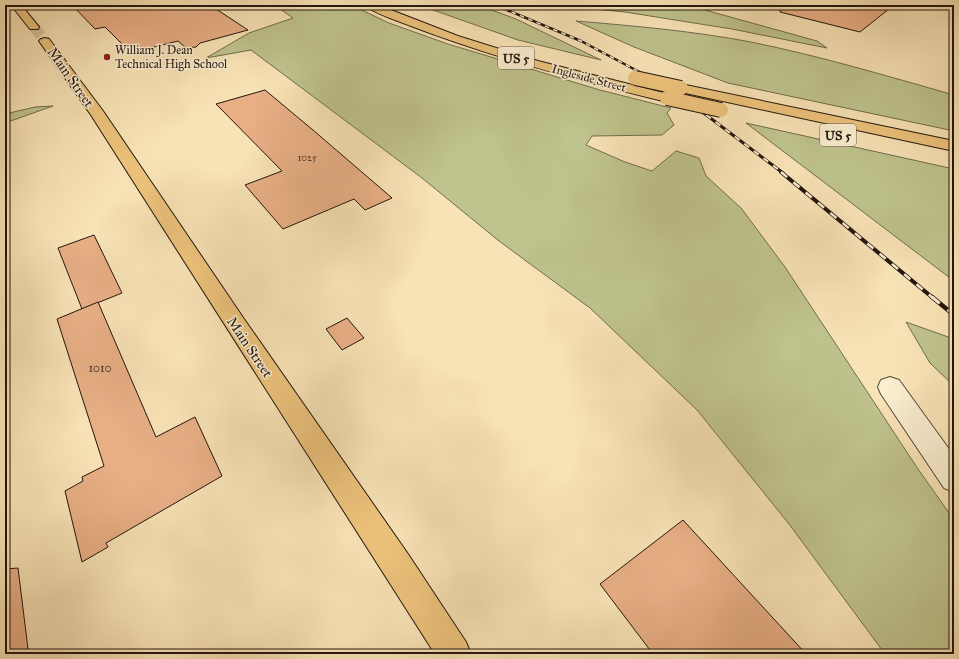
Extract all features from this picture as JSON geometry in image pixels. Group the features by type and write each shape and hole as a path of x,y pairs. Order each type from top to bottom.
{"main road":[{"name":"Main Street","path":"16,5 40,34 98,114 236,325 397,565 454,654"},
{"name":"Ingleside Street","path":"370,5 429,29 513,57 604,83 721,110 950,152"},
{"name":"Ingleside Street","path":"393,5 453,27 549,56"},
{"name":"Ingleside Street","path":"631,77 950,152"}],"street":[{"path":"890,387 954,479"}],"green space":[{"path":"274,5 351,5 389,23 448,44 600,90 671,108 667,113 674,125 662,135 592,136 586,145 625,162 652,171 676,151 699,158 706,176 741,208 785,267 918,469 954,520 954,654 885,654 789,524 697,410 590,308 499,241 422,178 251,50 206,58 249,33 293,18"},
{"path":"419,5 478,5 516,19 601,60 518,40"},
{"path":"554,5 716,5 705,10 817,41 827,48 732,29 625,12"},
{"path":"576,21 686,32 751,42 828,60 954,95 954,131 728,83 634,47"},
{"path":"53,106 5,123 5,114 35,107"},
{"path":"746,123 954,169 954,281"},
{"path":"906,322 954,339 954,386 930,363"}],"building":[{"path":"72,5 210,5 248,30 200,43 196,47 186,48 178,41 131,53 105,27 95,29"},
{"path":"781,5 894,5 860,32 780,12"},
{"path":"265,90 392,198 365,210 354,199 283,229 245,185 282,171 216,104"},
{"path":"94,235 122,293 82,309 58,248"},
{"path":"98,302 156,437 195,417 222,476 106,543 108,547 82,562 65,491 83,481 82,477 104,466 57,319"},
{"path":"347,318 364,338 342,350 326,329"},
{"path":"683,520 806,654 653,654 600,584"},
{"path":"18,568 28,649 20,654 5,654 5,569"}],"tunnel":[{"path":"34,27 45,41"}],"railway":[{"path":"495,5 581,41 647,76"},
{"path":"646,75 705,114 783,173"},
{"path":"781,172 933,298"},
{"path":"932,297 954,315"}],"place":[{"name":"William J. Dean Technical High School","path":"107,57"}]}
